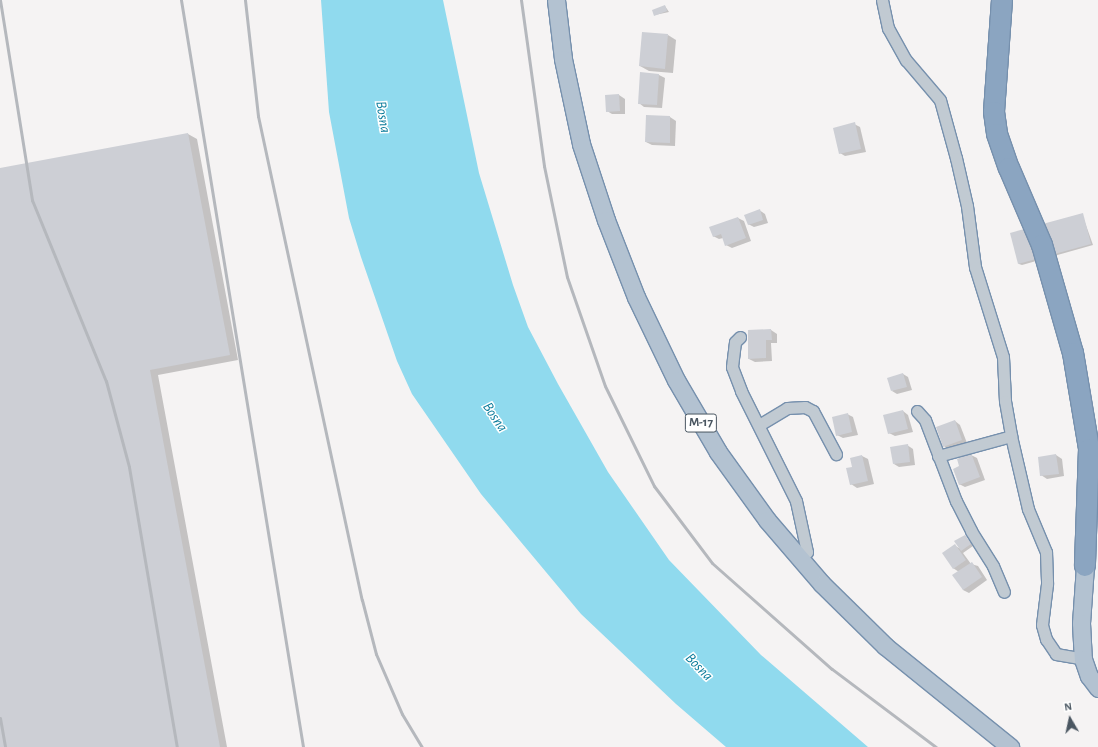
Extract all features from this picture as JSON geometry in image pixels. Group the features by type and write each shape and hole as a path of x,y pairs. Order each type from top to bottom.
{"highway":[{"path":"1002,0 994,84 994,112 998,134 1009,168 1042,245 1073,353 1089,449 1091,566"}],"main road":[{"name":"M-17","path":"556,0 563,59 581,144 636,297 676,380 718,452 767,520 800,558 885,646 1010,747"},
{"path":"1091,566 1081,623 1083,658 1090,676 1098,688"}],"street":[{"path":"882,0 888,28 906,60 940,100 967,206 975,267 1004,357 1005,401 1011,436 1028,509 1046,552 1047,584 1042,625 1046,639 1056,654 1083,658"},
{"path":"740,337 735,342 732,367 796,501 807,552 800,558"},
{"path":"759,425 787,408 805,407 813,411 836,454"},
{"path":"917,411 925,420 956,501 971,531 993,566 1004,592"},
{"path":"938,456 1011,436"}],"water":[{"name":"Bosna","path":"321,0 443,0 479,173 513,285 528,327 558,384 608,472 669,560 761,655 868,747 726,747 676,704 581,614 481,494 412,394 397,361 361,257 349,218 329,112"}],"building":[{"path":"665,5 667,11 654,16 652,10"},
{"path":"642,32 668,34 665,69 639,66"},
{"path":"640,72 659,74 657,105 638,104"},
{"path":"619,94 620,111 606,112 605,95"},
{"path":"646,115 670,116 670,143 645,142"},
{"path":"855,122 861,149 839,154 833,128"},
{"path":"188,133 230,355 150,370 220,747 0,747 0,168"},
{"path":"760,209 763,220 748,225 744,215"},
{"path":"1083,213 1091,244 1018,264 1010,233"},
{"path":"738,217 746,238 725,246 721,234 713,237 709,227"},
{"path":"771,329 772,340 766,340 766,358 748,359 748,330"},
{"path":"903,373 907,387 891,391 887,378"},
{"path":"903,410 908,429 888,434 883,415"},
{"path":"848,413 852,432 836,436 832,417"},
{"path":"955,420 962,440 943,447 936,427"},
{"path":"908,444 910,462 893,464 890,447"},
{"path":"971,453 980,477 959,485 953,469 959,466 957,459"},
{"path":"1056,454 1059,474 1040,476 1038,457"},
{"path":"862,455 868,481 850,485 846,468 852,467 850,458"},
{"path":"965,535 971,544 961,551 954,541"},
{"path":"955,544 966,560 953,569 942,553"},
{"path":"972,562 982,577 963,590 952,575"}],"railway":[{"path":"0,0 32,200 106,381 129,467 177,747"},
{"path":"181,0 303,747"},
{"path":"245,0 258,116 362,600 376,654 402,714 422,747"},
{"path":"521,0 544,166 567,277 605,386 654,486 712,563 832,669 936,747"},
{"path":"0,718 5,747"}]}
